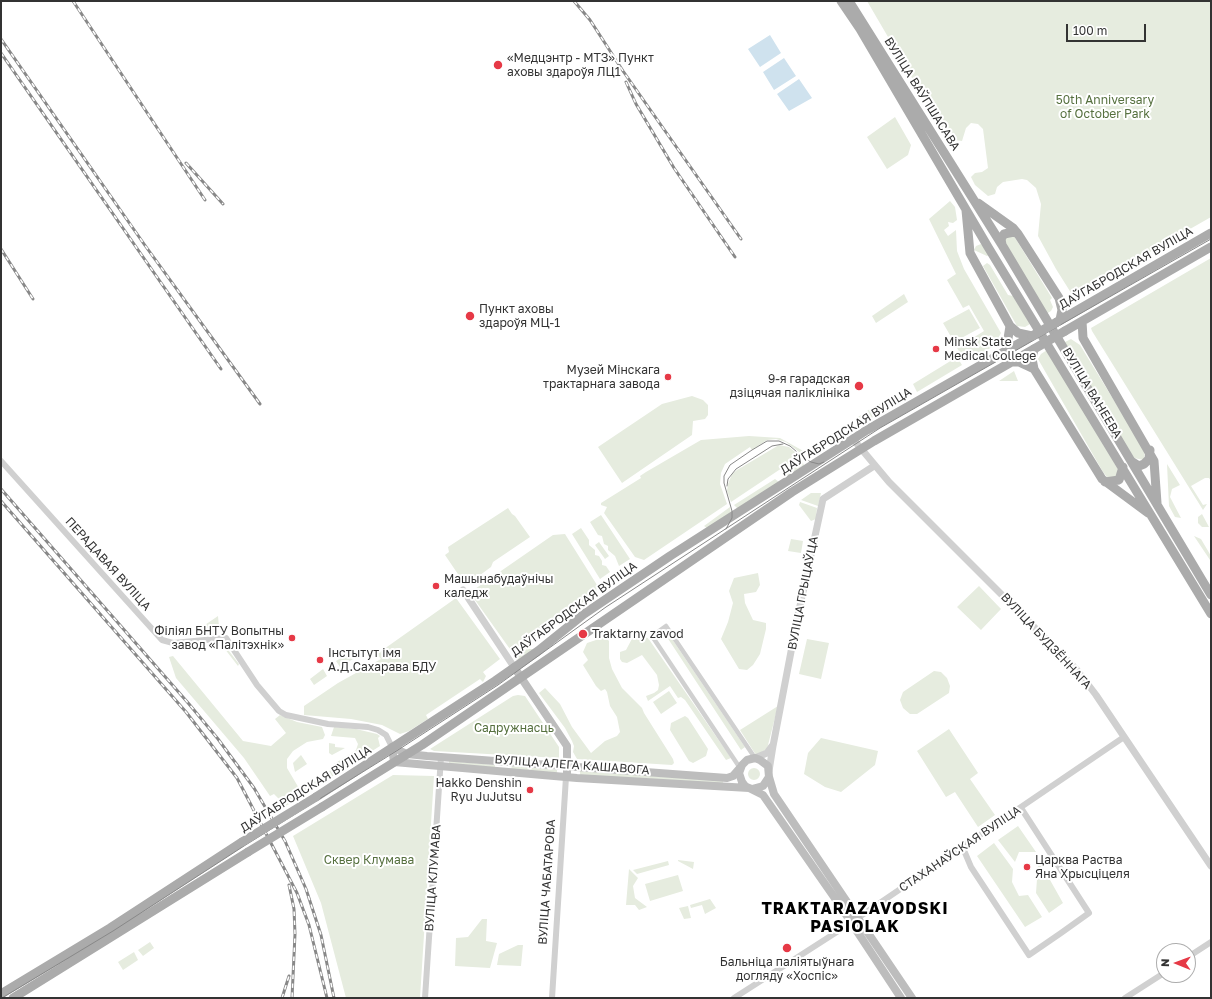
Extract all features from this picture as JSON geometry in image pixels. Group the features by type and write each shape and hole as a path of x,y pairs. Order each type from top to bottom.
{"main road":[{"name":"ВУЛІЦА ВАЎПШАСАВА","path":"841,1 860,29 953,185"},
{"name":"ВУЛІЦА ВАЎПШАСАВА","path":"849,1 974,200"},
{"name":"ВУЛІЦА ВАНЕЕВА","path":"953,185 988,247 1211,614"},
{"name":"ВУЛІЦА ВАНЕЕВА","path":"974,200 1211,595"},
{"path":"974,200 1013,228 1059,298 1067,306 1077,310"},
{"path":"966,206 970,253 1010,326 1018,333 1032,336"},
{"path":"1002,245 1001,239 1004,234 1014,232 1018,234"},
{"name":"ДАЎГАБРОДСКАЯ ВУЛІЦА","path":"1,994 110,928 242,842 316,797 538,651 584,614 670,556 853,439 1211,233"},
{"path":"970,253 971,248 976,243 981,242 988,247"},
{"name":"ДАЎГАБРОДСКАЯ ВУЛІЦА","path":"13,998 407,754 792,492 862,449 1211,247"},
{"path":"1059,298 1062,310 1059,321"},
{"path":"1082,321 1083,338 1150,450 1154,461 1156,498 1159,508"},
{"path":"1006,351 1010,326"},
{"path":"1065,331 1072,332 1083,338"},
{"path":"1034,349 1032,359 1034,369 1105,482 1153,518"},
{"path":"1012,362 1019,362 1034,369"},
{"path":"1131,461 1139,466 1144,464 1149,459 1150,450"},
{"path":"1105,482 1119,480 1123,467"},
{"name":"ВУЛІЦА ЧАБАТАРОВА","path":"514,667 567,746 566,778"},
{"name":"ВУЛІЦА АЛЕГА КАШАВОГА","path":"392,747 407,754 727,778 733,776 740,768"},
{"name":"ПЕРАДАВАЯ ВУЛІЦА","path":"392,747 394,762"},
{"path":"805,847 763,795 742,782 739,773 740,768 747,760 755,758 765,762 774,794 805,847 855,920 912,998"},
{"name":"ВУЛІЦА АЛЕГА КАШАВОГА","path":"394,762 566,778 751,788"},
{"path":"504,762 504,772"},
{"path":"751,788 763,786 769,774"},
{"path":"855,920 901,998"}],"street":[{"name":"ВУЛІЦА БУДЗЁННАГА","path":"853,439 887,480 1009,600 1077,670 1096,695 1211,866"},
{"name":"ПЕРАДАВАЯ ВУЛІЦА","path":"1,461 143,622 162,640 173,643 226,638 258,685 278,711 286,715 328,724 368,727 378,730 386,735 392,747"},
{"name":"ВУЛІЦА ГРЫЦАЎЦА","path":"769,774 773,746 823,499 874,466"},
{"path":"463,590 514,667"},
{"path":"740,768 652,636 666,626 755,758 767,753 773,746"},
{"name":"СТАХАНАЎСКАЯ ВУЛІЦА","path":"734,998 963,848 1124,737"},
{"name":"ВУЛІЦА КЛУМАВА","path":"425,998 441,757"},
{"name":"ВУЛІЦА ЧАБАТАРОВА","path":"552,998 566,778"},
{"path":"963,848 971,867 1029,955 1089,913 1021,808"},
{"path":"1196,952 1211,942"},
{"path":"1125,998 1156,978"}],"green space":[{"name":"50th Anniversary of October Park","path":"867,1 1211,1 1211,217 1073,296 1038,236 1041,204 1036,188 1027,180 1022,179 1003,182 997,187 995,194 988,196 975,185 971,177 975,173 982,172 988,168 983,129 978,124 971,123 966,128 962,141 955,140 943,131"},
{"path":"895,117 911,145 908,155 887,169 867,137"},
{"path":"950,201 955,207 957,220 953,223 948,222 949,226 944,230 948,236 956,230 957,251 964,269 1001,333 994,346 966,362 957,348 984,331 969,305 963,308 947,280 956,274 929,219"},
{"path":"1014,236 1052,298 1050,300 1053,307 1051,311 1046,314 1004,243 1005,237"},
{"path":"981,244 989,255 987,256 974,250 976,246"},
{"path":"1211,258 1211,481 1209,478 1205,478 1191,486 1203,505 1207,504 1203,510 1091,328"},
{"path":"987,263 990,265 1008,295 1013,296 1030,324 1025,327 1017,326 983,266"},
{"path":"904,294 908,302 876,323 872,316"},
{"path":"969,309 980,328 954,342 943,323"},
{"path":"1071,339 1080,345 1145,451 1144,460 1134,458 1063,343"},
{"path":"1047,350 1118,469 1118,478 1107,477 1103,472 1038,359 1041,354"},
{"path":"957,357 962,365 917,392 913,384"},
{"path":"1014,371 1018,381 999,381"},
{"path":"900,394 904,400 894,406 890,400"},
{"path":"692,396 703,400 708,405 708,415 705,419 693,421 692,435 622,483 598,447 662,404"},
{"path":"886,400 890,408 877,416 873,408"},
{"path":"870,409 873,417 862,424 858,417"},
{"path":"835,431 838,438 829,444 822,445 821,443"},
{"path":"749,436 780,438 807,453 803,455 786,442 776,439 767,440 752,450 750,447 725,464 721,473 720,484 727,504 644,560 635,557 604,513 607,507 601,505 601,503 641,478 640,476 646,472 701,440"},
{"path":"779,445 789,447 800,456 731,502 727,491 732,474"},
{"path":"802,461 804,465 784,478 783,473"},
{"path":"1167,464 1180,485 1172,489 1170,497 1181,518 1175,517 1169,506"},
{"path":"775,479 779,482 738,509 734,505"},
{"path":"811,493 821,493 818,506 801,500"},
{"path":"800,502 817,508 816,519 811,521 799,505"},
{"path":"730,507 731,514 707,528 704,526"},
{"path":"508,508 530,537 493,562 491,567 472,581 464,583 445,555 449,552 448,547"},
{"path":"1202,514 1209,527 1202,527 1198,523 1198,517"},
{"path":"601,515 630,559 619,566 615,556 608,550 608,546 604,544 602,536 598,535 590,522"},
{"path":"581,528 589,540 589,545 595,550 595,555 599,556 602,561 602,565 606,566 610,572 600,579 572,534"},
{"path":"565,534 597,585 596,593 512,652 475,600 472,591 553,535"},
{"path":"1194,536 1201,539 1211,556 1210,560"},
{"path":"791,539 803,541 801,553 788,551"},
{"path":"599,542 609,556 605,559 595,545"},
{"path":"758,573 760,585 756,592 744,594 745,603 753,620 766,623 766,629 760,654 753,665 747,670 739,669 721,639 728,622 733,603 729,591 734,578"},
{"path":"979,586 1001,609 981,630 957,607"},
{"path":"456,598 500,659 483,672 486,676 483,682 480,679 426,715 428,719 409,731 400,734 382,725 351,719 304,715 304,706 338,683 381,659 377,654"},
{"path":"218,616 219,627 214,635 204,634 199,629"},
{"path":"666,630 745,747 741,750 663,631"},
{"path":"634,635 648,638 731,758 726,760 685,700 681,697 678,698 670,686 648,701 646,696 658,690 659,685 657,675 642,655 627,663 622,662 620,659 620,652 626,650"},
{"path":"605,637 609,641 609,658 612,669 622,688 642,708 673,759 674,763 672,765 577,759 573,752 574,746 565,728 539,693 545,688 560,704 572,727 591,753 605,741 617,736 620,732 617,717 610,706 607,692 605,689 601,691 596,686 583,665 588,660 583,652 587,643"},
{"path":"807,639 829,643 821,679 799,674"},
{"path":"222,642 239,664 238,666 221,644"},
{"path":"527,649 533,649 519,661 514,659 513,656 516,652 520,650 516,653 518,656"},
{"path":"349,653 353,659 340,667 336,661"},
{"path":"173,656 243,741 271,746 286,733 275,719 280,715 297,722 322,727 325,735 323,739 307,742 293,751 287,759 287,768 300,790 334,768 334,764 356,750 358,744 355,738 331,736 334,727 356,729 377,734 380,736 378,738 380,746 286,806 274,794 270,796 244,758 176,678 169,657"},
{"path":"323,669 327,676 314,685 310,679"},
{"path":"934,671 941,672 947,678 950,686 949,693 917,714 910,714 903,708 900,700 903,692"},
{"path":"669,691 677,703 661,714 653,702"},
{"name":"Садружнасць","path":"513,696 525,696 559,747 559,758 434,751 430,749"},
{"path":"778,706 767,749 756,755 740,730"},
{"path":"685,716 688,718 708,749 706,756 693,763 689,761 670,730 671,723"},
{"path":"949,729 978,773 970,779 995,815 978,827 955,792 946,797 917,751"},
{"path":"821,738 878,751 875,765 841,792 825,787 804,774 808,753"},
{"path":"329,743 335,744 335,747 345,748 332,755 329,753"},
{"path":"301,755 307,764 295,772 293,763"},
{"path":"449,761 495,765 495,768 449,764"},
{"path":"512,766 557,770 557,773 511,769"},
{"path":"756,768 759,769 759,779 752,780 749,779 748,772 749,769"},
{"path":"580,771 723,781 723,784 580,775"},
{"name":"Сквер Клумава","path":"393,775 434,776 420,998 346,998 321,903 293,836"},
{"path":"1018,826 1036,852 1019,852 1015,862 998,840"},
{"path":"994,843 1013,869 1012,882 1019,896 1028,895 1042,917 1025,927 977,856"},
{"path":"668,861 669,865 637,874 633,870"},
{"path":"678,861 694,862 693,869"},
{"path":"1041,864 1063,903 1049,913 1036,893 1038,865"},
{"path":"629,869 638,878 633,886 635,898 647,907 639,910 635,905 626,905"},
{"path":"678,875 683,891 650,901 645,884"},
{"path":"710,899 716,908 705,914 702,905 691,908 690,905"},
{"path":"688,906 691,918 684,919 679,908"},
{"path":"482,919 487,919 486,941 497,943 490,968 455,966 456,938 468,937"},
{"path":"150,942 154,948 143,956 138,950"},
{"path":"518,945 523,945 521,966 497,965 499,954"},
{"path":"134,952 138,960 123,970 118,962"}],"water":[{"path":"770,35 781,53 760,67 748,49"},
{"path":"784,58 796,76 774,90 763,72"},
{"path":"799,79 812,98 789,111 777,94"}],"tram line":[{"path":"2,998 113,931 244,846 398,750 498,685 606,607 880,428 1211,239"},
{"path":"726,529 732,518 732,511 724,483 724,476 730,465 767,441 779,441 790,446 811,462 819,464 824,462"},
{"path":"727,486 728,479 736,469 772,446 783,444"}],"railway":[{"path":"73,1 205,200"},
{"path":"574,1 590,20 623,71 741,239"},
{"path":"1,39 144,244 260,404"},
{"path":"1,53 221,369"},
{"path":"626,82 636,104 674,168 735,257"},
{"path":"186,163 223,204"},
{"path":"1,249 33,299"},
{"path":"1,489 189,704 218,739 254,788 285,841 306,889 321,935 334,998"},
{"path":"1,501 186,712 237,778 297,893 309,925 327,998"},
{"path":"289,885 294,909 295,934 292,998"},
{"path":"282,998 289,976"}],"place":[{"name":"«Медцэнтр - МТЗ» Пункт аховы здароўя ЛЦ1","path":"498,65"},
{"name":"Пункт аховы здароўя МЦ-1","path":"470,316"},
{"name":"Minsk State Medical College","path":"936,349"},
{"name":"Музей Мінскага трактарнага завода","path":"668,377"},
{"name":"9-я гарадская дзіцячая паліклініка","path":"859,386"},
{"name":"Машынабудаўнічы каледж","path":"436,586"},
{"name":"Traktarny zavod","path":"583,634"},
{"name":"Філіял БНТУ Вопытны завод «Палітэхнік»","path":"292,638"},
{"name":"Інстытут імя А.Д.Сахарава БДУ","path":"320,660"},
{"name":"Hakko Denshin Ryu JuJutsu","path":"530,790"},
{"name":"Царква Раства Яна Хрысціцеля","path":"1027,867"},
{"name":"Бальніца паліятыўнага догляду «Хоспіс»","path":"787,948"}],"district":[{"name":"TRAKTARAZAVODSKI PASIOLAK","path":"855,918"}]}
